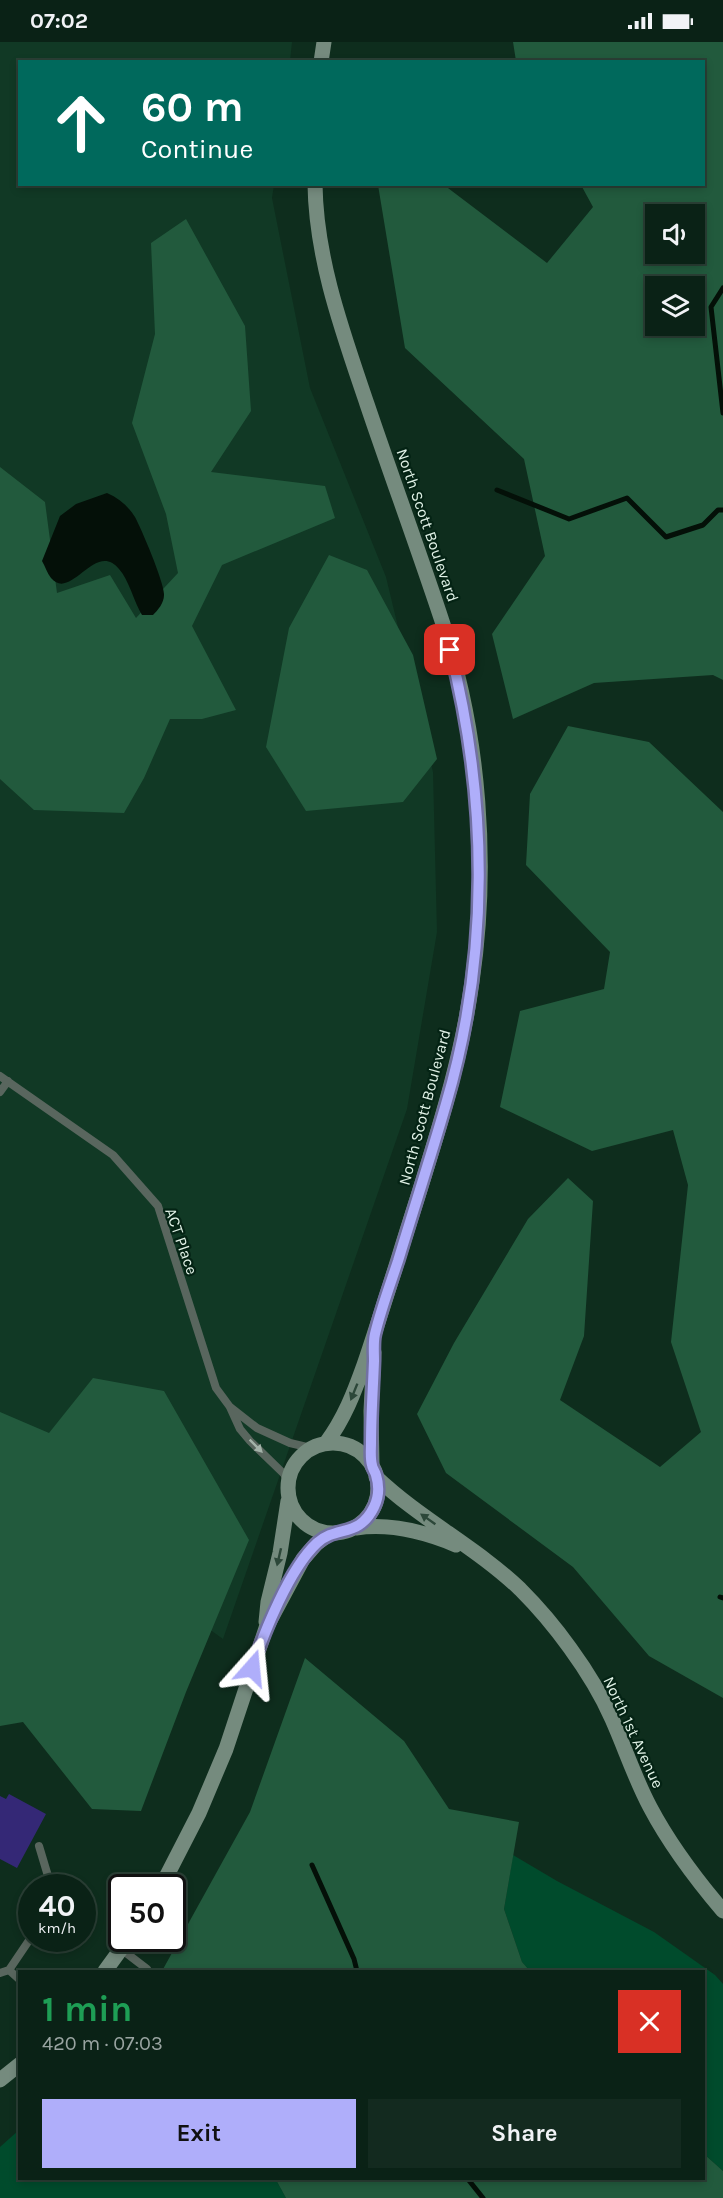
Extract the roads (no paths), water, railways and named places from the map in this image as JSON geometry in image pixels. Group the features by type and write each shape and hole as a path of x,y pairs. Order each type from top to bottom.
{"main road":[{"path":"321,60 324,42"},
{"name":"North Scott Boulevard","path":"315,186 316,210 334,309 444,628 461,694 471,748 480,858 478,926 472,981 460,1049 447,1102 374,1337 353,1396 341,1421 319,1445"},
{"name":"North Scott Boulevard","path":"374,1337 371,1412 374,1471"},
{"path":"266,1628 268,1602 280,1552 288,1499 288,1481 290,1471 299,1458 319,1445 342,1443 357,1449 374,1471 378,1489 375,1505 367,1518 356,1527 343,1533 329,1534 315,1531 303,1523 294,1512 288,1499"},
{"name":"North 1st Avenue","path":"374,1471 399,1497 476,1553 520,1589 571,1648 611,1716 648,1804 669,1841 695,1879 723,1911"},
{"name":"North 1st Avenue","path":"356,1527 372,1525 400,1528 441,1539 476,1553"},
{"path":"167,1874 199,1813 226,1749 266,1628 303,1559 316,1544 329,1534"},
{"path":"106,1970 119,1952"},
{"path":"0,2080 18,2066"}],"lane":[{"name":"ACT Place","path":"0,1076 113,1155 158,1206 216,1388 230,1407 240,1429 284,1474 288,1481"},
{"path":"0,1092 8,1081"},
{"name":"ACT Place","path":"230,1407 257,1428 290,1443 319,1445"},
{"path":"39,1846 47,1874"},
{"path":"0,1973 9,1970 21,1952"},
{"path":"133,1952 147,1969"},
{"path":"9,1970 18,1978"}],"waterway":[{"path":"723,288 711,307 723,413"},
{"path":"497,490 569,519 627,498 666,537 703,525 718,510 723,510"},
{"path":"312,1865 357,1970"},
{"path":"469,2180 483,2198"}]}
